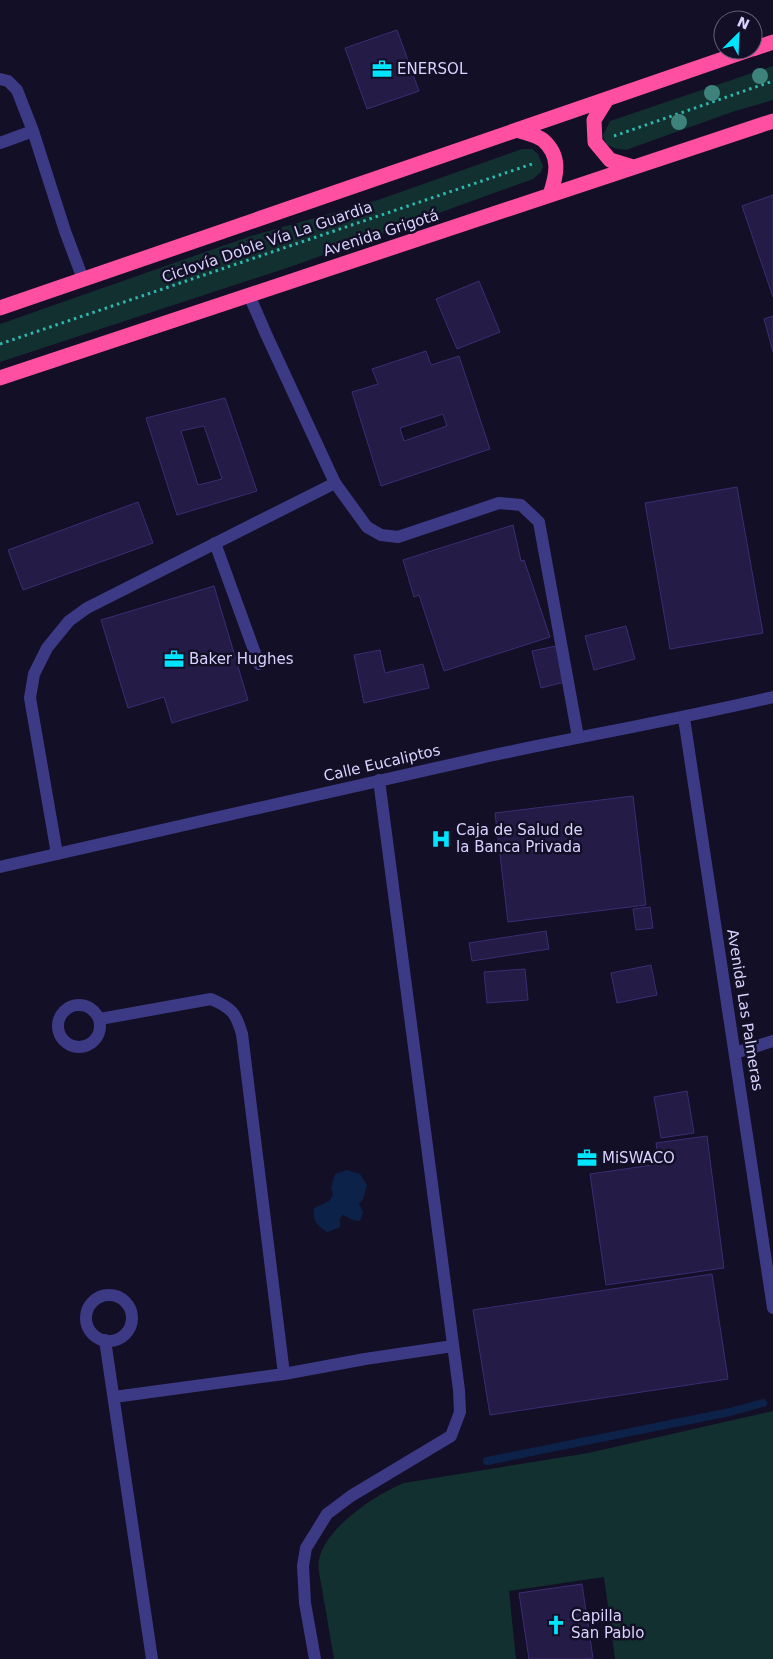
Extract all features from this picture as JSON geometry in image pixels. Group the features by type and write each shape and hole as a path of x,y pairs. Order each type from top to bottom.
{"highway":[{"path":"0,308 719,60"},
{"path":"607,98 594,120 595,142 610,160 633,167"},
{"name":"Avenida Grigotá","path":"0,378 773,121"},
{"path":"517,130 542,140 555,156 556,176 550,195"}],"street":[{"path":"0,79 8,81 17,90 33,131 65,231 83,279"},
{"path":"0,143 33,131"},
{"path":"250,294 266,334 335,482 366,527 381,535 398,537 499,503 521,504 539,522 578,737"},
{"path":"57,854 30,698 34,674 47,648 69,621 87,608 335,482"},
{"path":"215,543 259,664"},
{"name":"Calle Eucaliptos","path":"0,867 379,780 578,737 684,718 773,697"},
{"name":"Avenida Las Palmeras","path":"684,718 773,1308"},
{"path":"315,1659 305,1603 303,1566 306,1548 327,1514 351,1496 451,1436 460,1412 459,1390 379,780"},
{"path":"100,1019 211,999 225,1005 237,1017 242,1034 284,1374"},
{"path":"735,1053 773,1041"},
{"path":"105,1340 152,1659"},
{"path":"114,1397 284,1374 365,1359 453,1346"}],"path":[{"path":"614,136 773,82"},
{"name":"Ciclovía Doble Vía La Guardia","path":"0,344 540,161"}],"green space":[{"path":"773,66 773,100 732,112 626,150 614,148 606,144 603,135 610,121"},
{"path":"522,149 532,149 538,154 543,166 541,172 533,179 293,266 0,362 0,324 251,236 378,200"},
{"path":"773,1411 773,1659 615,1659 604,1577 509,1591 516,1659 334,1659 319,1573 319,1560 330,1536 353,1514 380,1495 404,1483 588,1453"}],"water":[{"path":"347,1170 360,1174 367,1185 363,1199 359,1204 363,1212 360,1221 343,1215 340,1218 340,1227 328,1232 316,1223 314,1208 329,1201 333,1195 331,1188 335,1174"}],"building":[{"name":"ENERSOL","path":"397,30 419,91 367,109 345,48"},
{"path":"773,195 773,297 742,206"},
{"path":"479,281 500,332 457,349 436,299"},
{"path":"773,316 773,352 764,319"},
{"path":"426,351 431,365 459,356 490,449 381,486 352,392 378,384 372,369","holes":["443,414 447,426 404,441 400,428"]},
{"path":"225,398 257,491 177,515 146,418","holes":["204,426 222,479 198,485 181,431"]},
{"path":"737,487 763,633 670,649 645,503"},
{"path":"138,502 153,543 23,590 8,550"},
{"path":"513,525 521,561 524,560 550,637 444,671 419,595 414,597 403,560"},
{"name":"Baker Hughes","path":"214,586 248,700 172,723 164,697 128,708 101,620"},
{"path":"626,626 635,659 594,670 585,636"},
{"path":"556,646 565,682 541,688 532,651"},
{"path":"380,650 385,673 423,664 429,688 364,703 354,655"},
{"path":"633,796 646,905 508,922 495,813"},
{"path":"650,907 653,928 636,930 633,909"},
{"path":"546,931 549,949 472,961 469,943"},
{"path":"651,965 657,995 617,1003 611,973"},
{"path":"525,969 528,1000 487,1003 484,972"},
{"path":"687,1091 694,1133 661,1138 654,1097"},
{"path":"707,1136 724,1268 606,1285 590,1174 659,1164 656,1143"},
{"path":"712,1274 728,1379 490,1415 473,1310"},
{"name":"Capilla San Pablo","path":"582,1584 593,1658 529,1659 519,1593"}],"waterway":[{"path":"487,1461 730,1412 763,1403"}],"place":[{"name":"ENERSOL","path":"382,69"},
{"name":"Baker Hughes","path":"174,659"},
{"name":"Caja de Salud de la Banca Privada","path":"441,839"},
{"name":"MiSWACO","path":"587,1158"},
{"name":"Capilla San Pablo","path":"556,1625"}]}
